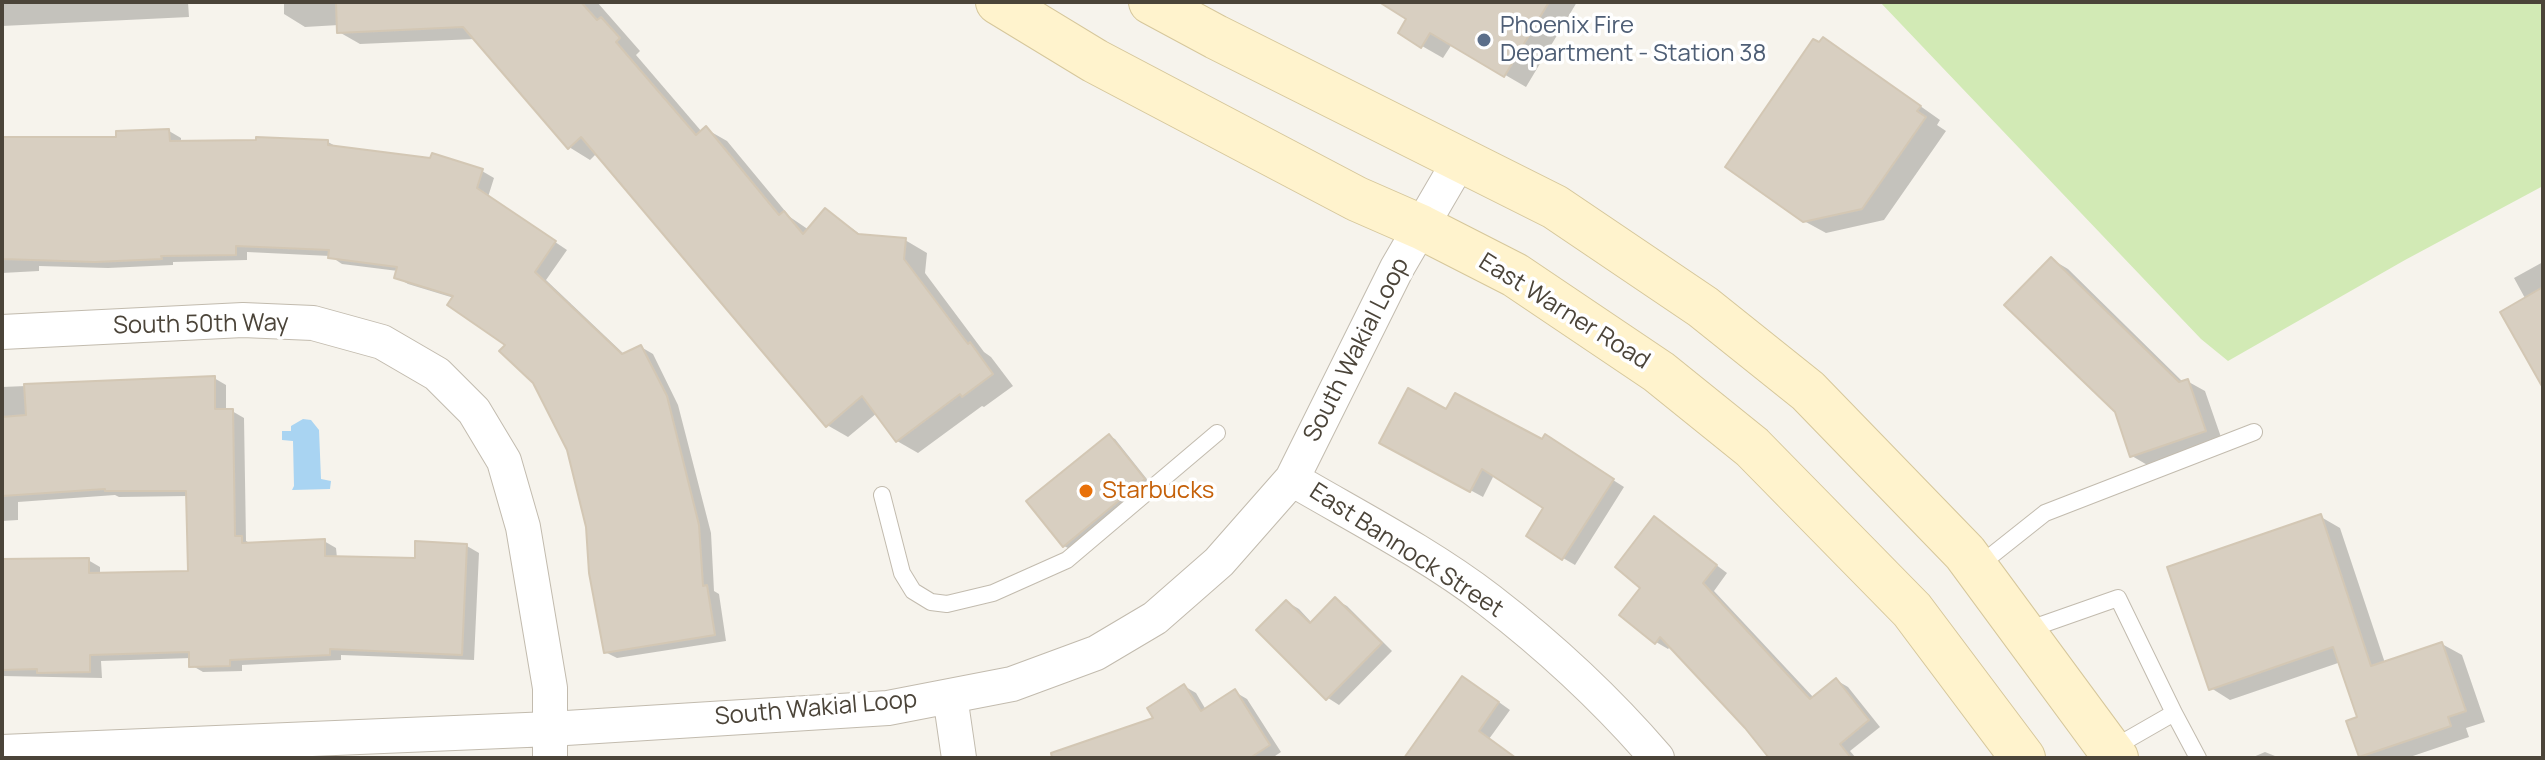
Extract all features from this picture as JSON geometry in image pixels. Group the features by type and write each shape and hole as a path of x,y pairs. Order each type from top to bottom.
{"main road":[{"name":"East Warner Road","path":"998,2 1043,14 1095,61 1343,192 1515,275 1659,372 1752,447 1912,610 2023,758"},
{"path":"1151,2 1555,207 1703,307 1808,391 1965,553 2114,754"}],"street":[{"name":"South Wakial Loop","path":"2,752 550,743 888,708 1012,684 1096,653 1155,618 1219,562 1292,479 1397,268 1460,160"},
{"name":"South 50th Way","path":"2,332 243,320 313,323 382,342 437,374 474,411 504,461 523,527 550,688 550,743"},
{"name":"East Bannock Street","path":"1292,479 1487,598 1570,667 1657,758"},
{"path":"950,696 959,758"}],"lane":[{"path":"1976,568 2045,513 2254,432"},
{"path":"882,495 902,573 913,591 931,602 947,604 993,593 1067,560 1217,433"},
{"path":"2023,631 2118,598 2198,758"},
{"path":"2114,754 2174,713"}],"green space":[{"path":"1880,2 2543,2 2543,186 2228,361 2201,339"}],"water":[{"path":"303,419 311,420 319,430 321,479 331,481 330,489 292,490 293,441 282,440 282,431 291,431 291,426"}],"building":[{"path":"336,2 581,2 597,20 601,17 620,38 616,42 696,135 706,126 779,215 784,211 803,234 825,208 858,234 906,238 904,259 993,374 962,397 960,394 896,442 862,396 826,427 581,137 568,149 463,27 337,33"},
{"name":"Phoenix Fire Department - Station 38","path":"1379,2 1549,2 1504,77 1430,33 1421,48 1398,33 1406,19"},
{"path":"1823,37 1921,106 1917,111 1926,117 1862,209 1803,222 1725,167 1813,39 1819,42"},
{"path":"169,129 170,141 256,140 256,137 328,140 328,145 430,158 432,153 483,169 477,188 556,241 535,272 622,354 641,345 667,396 699,525 703,586 707,585 715,635 604,653 589,573 586,527 567,450 533,383 499,351 505,345 447,305 453,296 394,278 397,267 328,258 329,250 236,246 236,255 161,256 162,259 95,262 2,259 2,137 116,137 116,131"},
{"path":"2051,257 2179,382 2188,379 2206,431 2130,457 2115,412 2004,305"},
{"path":"2543,287 2543,388 2500,312"},
{"path":"215,376 215,409 233,409 235,536 242,536 242,543 325,539 325,556 415,558 415,541 467,544 462,655 330,649 330,655 230,660 230,666 189,667 189,652 90,655 90,672 2,670 2,559 89,558 89,573 188,571 186,491 105,489 2,496 2,417 26,415 24,384"},
{"path":"1408,388 1446,409 1455,393 1542,439 1545,434 1614,479 1562,560 1526,536 1543,508 1482,469 1470,492 1379,443"},
{"name":"Starbucks","path":"1109,434 1145,479 1063,547 1026,501"},
{"path":"2321,514 2371,666 2442,642 2466,711 2448,717 2451,726 2359,757 2346,721 2357,717 2333,647 2209,690 2167,567"},
{"path":"1654,516 1717,565 1703,583 1810,699 1836,678 1869,720 1840,744 1851,758 1769,758 1660,637 1655,644 1619,615 1640,588 1615,567"},
{"path":"1335,597 1382,643 1326,700 1256,630 1286,600 1310,623"},
{"path":"1462,676 1499,702 1479,731 1516,758 1404,758"},
{"path":"1184,684 1201,711 1235,689 1270,745 1250,758 1052,758 1051,753 1153,718 1147,708"}],"place":[{"name":"Phoenix Fire Department - Station 38","path":"1484,40"},
{"name":"Starbucks","path":"1086,491"}]}
